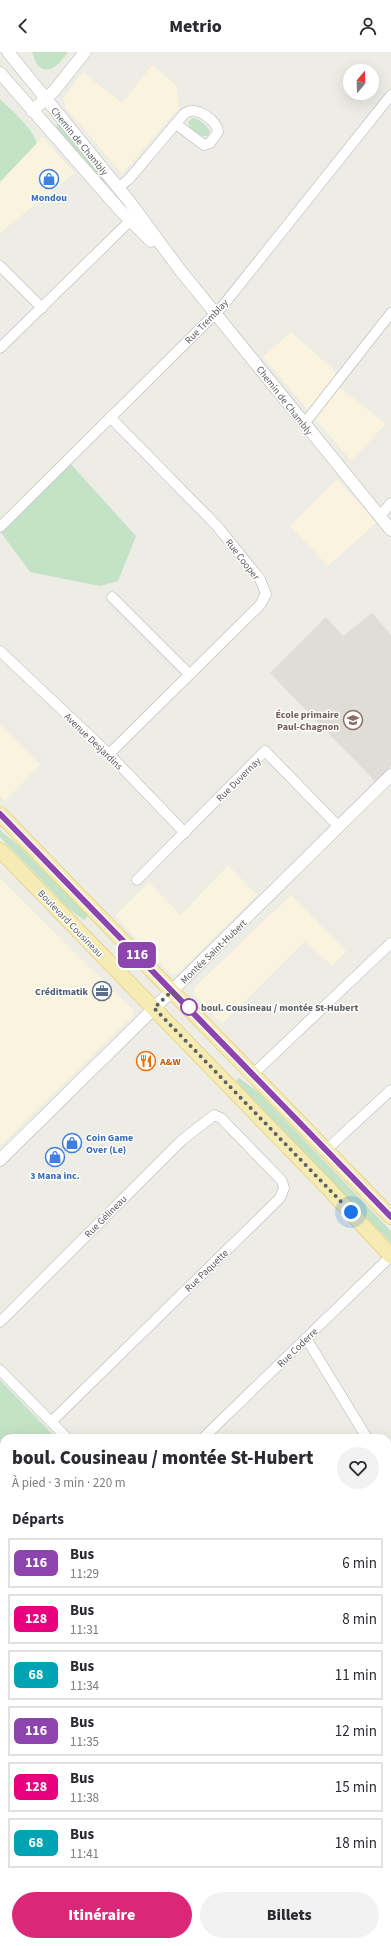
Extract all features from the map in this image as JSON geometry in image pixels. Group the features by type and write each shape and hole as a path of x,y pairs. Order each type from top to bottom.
{"main road":[{"path":"0,814 391,1217"},
{"name":"Boulevard Cousineau","path":"0,850 329,1189 391,1256"}],"street":[{"name":"Chemin de Chambly","path":"8,52 118,188 135,217"},
{"path":"32,111 46,99 85,52"},
{"name":"Chemin de Chambly","path":"0,73 32,111 135,217 216,313 391,530"},
{"name":"Rue Tremblay","path":"0,527 216,313 391,95"},
{"path":"118,188 176,124"},
{"path":"0,348 135,217"},
{"path":"0,266 42,308"},
{"path":"304,424 391,313"},
{"name":"Rue Cooper","path":"109,754 260,605 266,594 260,579 218,526 110,417"},
{"path":"380,516 391,503"},
{"path":"112,597 189,674"},
{"name":"Avenue Desjardins","path":"2,658 109,754 185,833"},
{"name":"Rue Duvernay","path":"137,880 265,751 338,826"},
{"name":"Montée Saint-Hubert","path":"0,1160 391,775"},
{"path":"253,1074 391,943"},
{"path":"326,1150 391,1090"},
{"name":"Rue Gélineau","path":"0,1322 181,1140 214,1115"},
{"name":"Rue Paquette","path":"51,1422 280,1198 284,1188 279,1177 221,1118 214,1115"},
{"name":"Rue Coderre","path":"207,1434 391,1256"},
{"path":"306,1338 365,1434"},
{"path":"0,1370 63,1434"}],"shaded area":[{"path":"152,65 177,86 179,108 122,174 66,108 63,98 83,72 122,103"},
{"path":"42,137 75,173 0,233 0,182"},
{"path":"291,332 333,369 341,388 386,424 351,461 263,357"},
{"path":"337,479 376,523 328,566 290,526"},
{"name":"École primaire Paul-Chagnon","path":"372,613 391,635 391,766 375,781 270,673 326,617 343,636"},
{"path":"0,725 40,765 5,801 0,796"},
{"path":"228,865 257,895 177,974 171,974 115,916 149,882 181,915"},
{"path":"0,878 133,1010 133,1016 0,1146"},
{"path":"291,895 346,951 332,966 305,941 222,1024 194,995 194,988"}],"green space":[{"path":"32,52 68,52 59,64 51,69 46,69 37,65"},
{"path":"0,99 25,124 34,136 37,143 0,182"},
{"path":"192,118 195,118 206,126 210,131 208,136 201,136 190,127 188,122"},
{"path":"59,124 108,183 104,186 54,128"},
{"path":"67,460 136,536 118,581 100,586 30,572 0,531"},
{"path":"0,830 18,845 88,916 84,920 70,910 0,837"},
{"path":"239,1078 258,1092 391,1231 391,1243 236,1081"},
{"path":"0,1380 52,1434 0,1434"}],"bus line":[{"name":"116","path":"0,814 391,1217"}],"place":[{"name":"Mondou","path":"49,179"},
{"name":"École primaire Paul-Chagnon","path":"353,720"},
{"name":"Créditmatik","path":"102,991"},
{"name":"boul. Cousineau / montée St-Hubert","path":"189,1007"},
{"name":"A&W","path":"146,1061"},
{"name":"Coin Game Over (Le)","path":"72,1143"},
{"name":"3 Mana inc.","path":"55,1157"}],"route":[{"path":"189,1007 172,991 154,1008 351,1212"}]}
